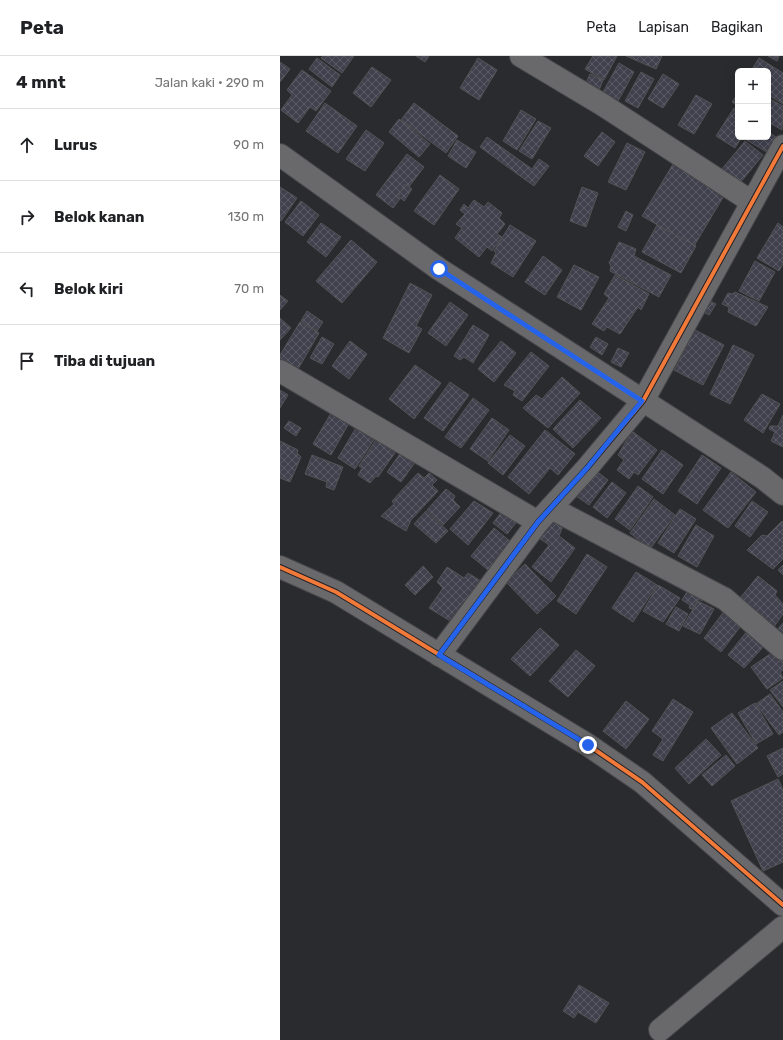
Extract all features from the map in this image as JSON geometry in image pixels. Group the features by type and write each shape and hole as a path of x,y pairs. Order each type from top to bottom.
{"street":[{"path":"521,56 603,105 752,202"},
{"path":"439,655 544,515 587,468 642,401 783,146"},
{"path":"280,155 439,269 763,478 783,494"},
{"path":"280,371 544,515 725,599 783,649"},
{"path":"280,567 336,592 588,745 642,782 783,905"},
{"path":"660,1030 783,927"}],"building":[{"path":"323,56 354,56 342,73 321,58"},
{"path":"416,56 429,56 425,62"},
{"path":"593,56 617,56 604,80 585,69"},
{"path":"626,56 662,56 656,69"},
{"path":"768,56 779,56 777,61"},
{"path":"317,58 340,75 332,87 309,69"},
{"path":"478,58 497,70 479,100 460,88"},
{"path":"759,58 783,73 783,104 771,97 771,68 753,68"},
{"path":"280,62 290,69 280,82"},
{"path":"619,63 634,72 618,101 603,92"},
{"path":"372,67 391,80 371,107 353,93"},
{"path":"302,70 331,91 316,111 310,107 298,123 281,110 292,95 287,90"},
{"path":"641,72 654,79 638,108 625,101"},
{"path":"590,74 603,80 596,98 582,92"},
{"path":"663,74 679,84 663,108 648,99"},
{"path":"696,95 712,104 694,134 678,125"},
{"path":"771,100 783,106 782,130 771,124"},
{"path":"325,103 357,126 338,153 306,131"},
{"path":"414,103 458,136 446,153 401,120"},
{"path":"734,108 735,140 740,140 735,148 716,136"},
{"path":"521,110 536,119 517,150 503,141"},
{"path":"399,119 430,144 419,157 389,132"},
{"path":"538,121 551,128 532,159 519,151"},
{"path":"366,130 384,143 365,171 346,159"},
{"path":"602,132 615,142 598,166 584,156"},
{"path":"771,134 783,141 775,157 747,140 771,140"},
{"path":"487,137 532,169 539,159 549,166 534,186 480,147"},
{"path":"457,140 476,152 466,168 448,156"},
{"path":"745,141 763,155 740,183 722,169"},
{"path":"627,143 645,152 626,190 608,182"},
{"path":"407,154 424,167 393,208 376,195"},
{"path":"673,164 725,194 694,246 642,216"},
{"path":"440,175 459,189 434,225 414,211"},
{"path":"405,184 412,189 404,201 398,196"},
{"path":"280,187 297,198 281,221 280,220"},
{"path":"582,187 598,193 586,227 570,221"},
{"path":"474,200 484,207 488,202 502,213 499,218 505,224 497,234 502,237 492,251 487,247 479,257 455,238 462,228 456,224 465,214 460,210 464,204 468,208"},
{"path":"301,201 319,215 303,236 285,222"},
{"path":"626,211 633,215 626,231 618,227"},
{"path":"321,223 341,237 326,257 307,242"},
{"path":"778,223 783,227 783,264 779,271 757,258"},
{"path":"510,225 536,241 513,277 491,263 496,253 494,251"},
{"path":"657,225 696,246 681,273 642,252"},
{"path":"351,240 377,262 342,303 316,281"},
{"path":"619,242 636,249 634,256 671,275 659,297 610,271 611,266 609,263"},
{"path":"543,256 562,270 545,295 525,282"},
{"path":"755,261 775,272 759,301 739,291"},
{"path":"574,265 599,277 581,310 557,297"},
{"path":"615,275 649,294 641,310 638,307 620,334 607,327 604,331 592,324 609,298 604,294"},
{"path":"410,283 432,295 416,326 422,329 409,353 383,338"},
{"path":"735,292 768,307 756,326 728,312 729,307 722,304 728,293 732,294"},
{"path":"280,295 288,301 280,310"},
{"path":"706,299 716,304 709,315 700,310"},
{"path":"450,302 468,315 446,346 428,333"},
{"path":"307,311 323,322 317,331 301,321"},
{"path":"280,318 291,328 280,340"},
{"path":"300,322 319,333 298,369 280,358 280,355"},
{"path":"473,325 489,335 473,363 464,357 460,360 454,356"},
{"path":"695,330 724,345 703,385 674,370"},
{"path":"322,337 334,344 322,364 310,358"},
{"path":"596,337 608,344 602,355 590,347"},
{"path":"350,341 367,354 349,379 332,366"},
{"path":"501,341 516,353 494,382 478,369"},
{"path":"733,345 754,355 730,404 710,394"},
{"path":"618,348 629,353 621,367 611,362"},
{"path":"531,352 549,366 522,401 513,395 515,391 504,385"},
{"path":"415,365 441,383 414,419 389,399"},
{"path":"562,377 580,393 548,428 523,408 536,395 542,399"},
{"path":"450,382 469,395 443,431 424,418"},
{"path":"280,390 288,395 280,408"},
{"path":"762,394 780,404 763,433 744,420"},
{"path":"473,398 489,410 461,448 445,437"},
{"path":"580,400 601,418 573,448 553,429"},
{"path":"331,413 349,423 331,455 313,444"},
{"path":"783,415 783,447 771,441 775,432 769,429 770,426 778,426"},
{"path":"492,418 509,430 488,461 470,449"},
{"path":"289,421 301,428 296,436 284,428"},
{"path":"357,426 375,438 355,469 338,458"},
{"path":"545,430 575,454 558,475 550,468 529,494 508,477"},
{"path":"632,431 657,450 638,475 634,472 629,479 617,470 624,460 618,455"},
{"path":"510,435 525,446 503,475 488,463"},
{"path":"377,438 397,450 378,477 376,476 370,483 358,475 362,468 359,466"},
{"path":"280,441 298,450 297,453 301,457 290,482 280,478"},
{"path":"662,450 683,465 663,494 642,479"},
{"path":"402,451 416,461 401,482 387,472"},
{"path":"312,455 343,467 334,490 326,487 327,482 305,474"},
{"path":"702,455 721,468 697,504 678,491"},
{"path":"595,470 608,480 589,505 576,496"},
{"path":"731,472 756,492 728,528 703,510"},
{"path":"418,473 424,478 429,473 437,480 432,485 438,491 411,520 406,531 381,516 394,504 392,501"},
{"path":"612,482 626,493 607,518 593,507"},
{"path":"638,486 653,497 630,530 615,519"},
{"path":"446,489 455,496 453,500 460,507 443,525 427,510"},
{"path":"654,499 675,515 650,549 630,533"},
{"path":"474,501 493,513 468,545 450,529"},
{"path":"752,501 768,512 750,537 735,526"},
{"path":"506,506 520,518 507,534 493,523"},
{"path":"680,509 696,519 674,553 658,543"},
{"path":"426,511 448,531 436,543 414,524"},
{"path":"551,519 563,526 559,536 575,548 551,582 532,567 549,545 539,538"},
{"path":"782,521 783,559 773,569 747,550 762,535 767,536"},
{"path":"696,525 714,536 697,567 678,556"},
{"path":"494,528 511,542 488,570 471,556"},
{"path":"587,554 607,567 576,614 557,601"},
{"path":"525,564 556,596 537,614 506,582"},
{"path":"783,565 783,575 778,570"},
{"path":"423,566 433,577 415,595 405,585"},
{"path":"447,567 464,578 468,573 481,581 455,624 429,608 443,588 437,582"},
{"path":"636,572 657,585 633,622 612,608"},
{"path":"758,576 777,591 775,595 783,604 783,614 771,631 760,621 764,617 740,598"},
{"path":"658,585 680,598 663,622 643,611"},
{"path":"691,585 706,593 702,601 699,599 692,609 689,608 690,605 682,600"},
{"path":"698,601 714,609 700,634 683,626"},
{"path":"676,607 688,614 679,631 666,624"},
{"path":"725,610 743,623 721,652 704,638"},
{"path":"783,623 783,638 776,631"},
{"path":"540,628 559,645 530,676 511,659"},
{"path":"748,630 766,644 744,668 728,655"},
{"path":"576,650 595,666 568,697 549,681"},
{"path":"773,652 783,662 783,670 780,672 783,678 767,689 751,667"},
{"path":"783,681 783,707 770,690"},
{"path":"770,694 783,712 783,732 779,735 756,704"},
{"path":"673,699 693,712 663,761 653,755 663,739 652,731"},
{"path":"626,701 649,719 626,749 603,731"},
{"path":"755,703 773,734 756,744 738,713"},
{"path":"732,713 758,748 737,764 711,728"},
{"path":"706,739 721,755 689,784 675,768"},
{"path":"783,748 783,774 778,777 767,756"},
{"path":"726,755 735,766 712,786 702,775"},
{"path":"778,779 783,790 783,862 763,871 731,801"},
{"path":"579,985 609,1003 596,1023 578,1012 574,1018 563,1011"}],"cycle path":[{"path":"439,655 538,522 587,468 643,401 783,146"},
{"path":"280,567 336,592 588,745 642,782 783,905"}],"route":[{"path":"439,269 642,401 587,468 538,522 439,655 588,745"}]}
